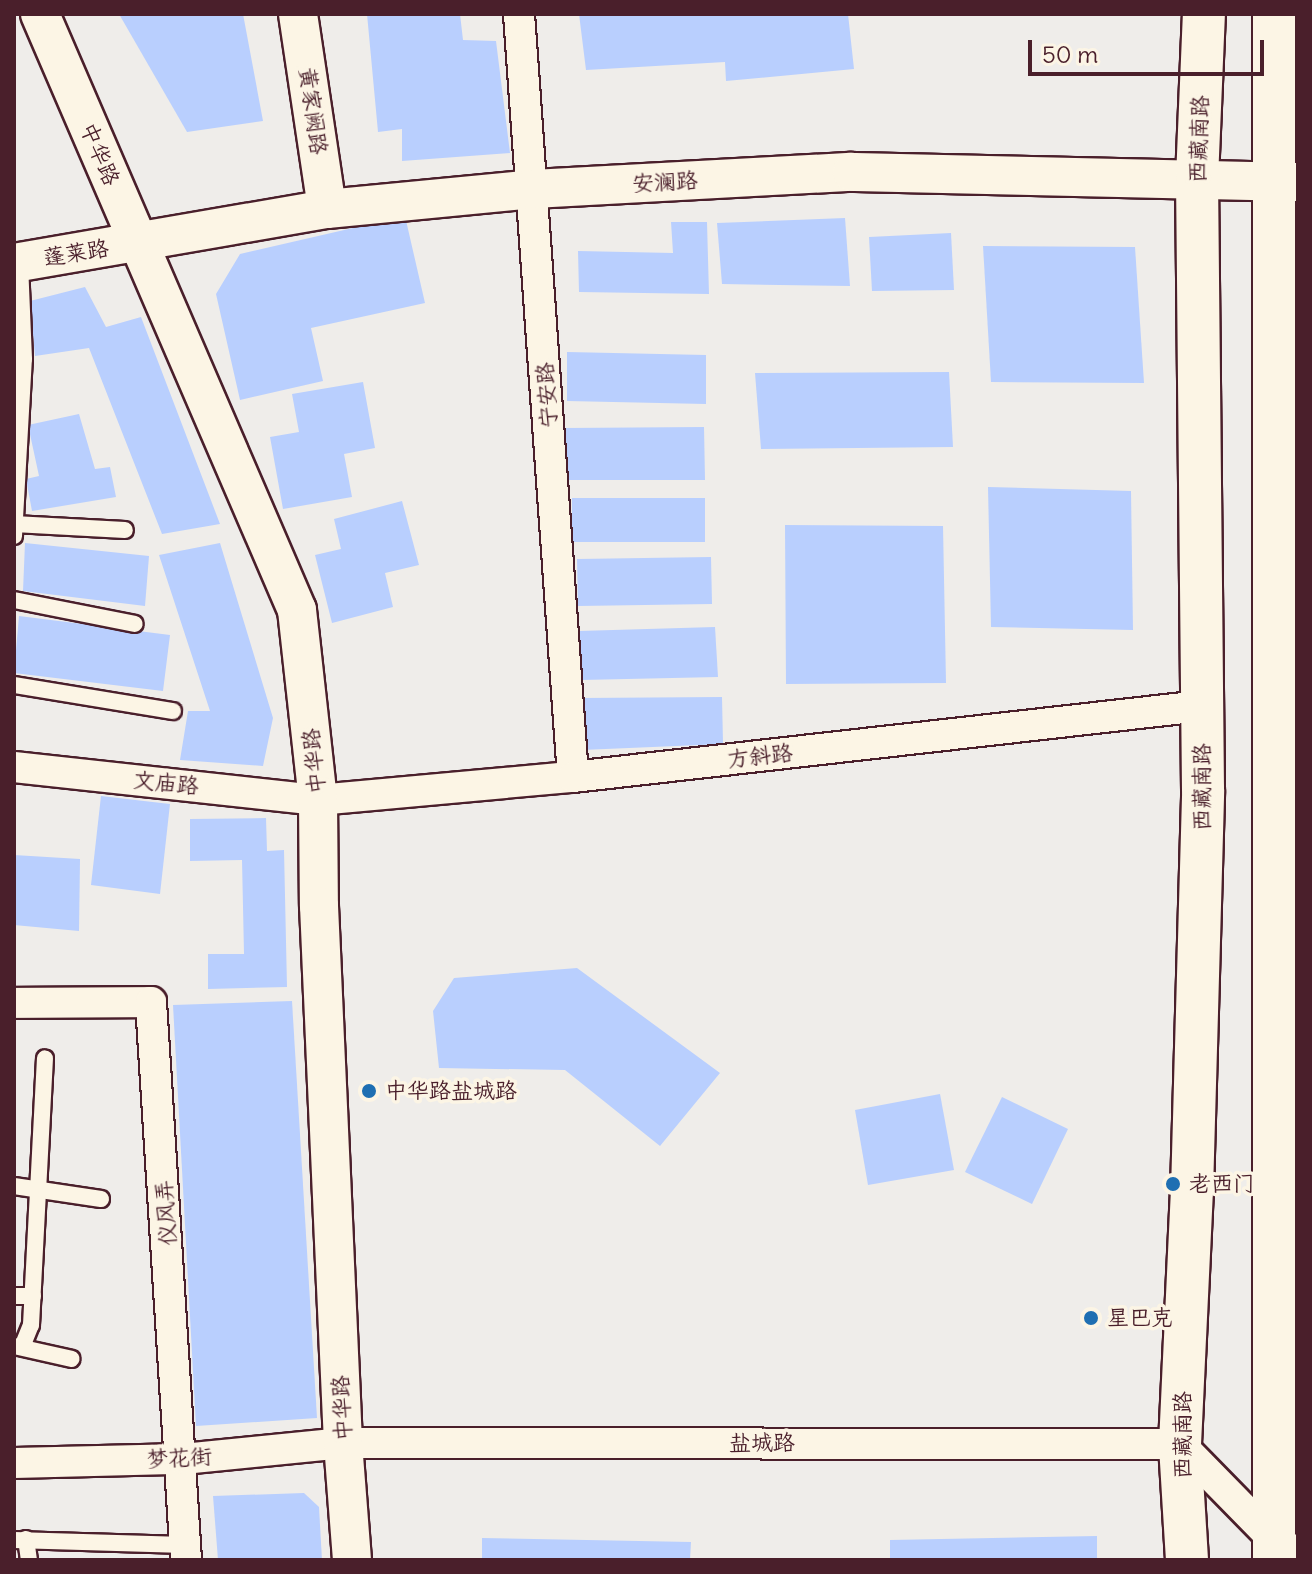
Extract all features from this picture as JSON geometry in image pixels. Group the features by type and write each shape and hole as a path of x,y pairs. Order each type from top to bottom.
{"main road":[{"name":"西藏南路","path":"1187,1560 1180,1444 1201,883 1197,179 1204,14"},
{"path":"1274,14 1287,181 1282,1551"}],"street":[{"name":"中华路","path":"40,14 297,610 318,800 319,906 343,1443 352,1560"},
{"name":"黄家阙路","path":"298,14 327,209"},
{"name":"宁安路","path":"519,14 573,777"},
{"name":"安澜路","path":"138,243 327,209 533,189 852,172 1287,181"},
{"name":"蓬莱路","path":"17,263 138,243"},
{"name":"方斜路","path":"318,800 573,777 1201,706"},
{"name":"文庙路","path":"14,767 318,800"},
{"name":"仪风弄","path":"14,1003 151,1002 183,1459 186,1552"},
{"name":"盐城路","path":"343,1443 1180,1444"},
{"name":"梦花街","path":"14,1463 183,1459 343,1443"},
{"path":"1180,1444 1282,1551"}],"lane":[{"path":"14,536 19,346 17,263"},
{"path":"14,524 125,530"},
{"path":"14,600 135,624"},
{"path":"14,685 173,711"},
{"path":"45,1058 31,1325 18,1346 72,1359"},
{"path":"14,1186 101,1199"},
{"path":"14,1296 33,1296"},
{"path":"29,1560 20,1539 186,1552"}],"building":[{"path":"119,14 243,14 263,121 187,132"},
{"path":"367,14 460,14 463,40 496,41 510,153 402,161 402,129 378,132"},
{"path":"579,14 848,14 854,69 726,81 725,62 586,70"},
{"path":"405,216 425,303 311,328 323,381 240,400 216,294 240,254"},
{"path":"845,218 850,286 722,284 717,223"},
{"path":"671,222 707,222 709,294 579,292 578,251 673,253"},
{"path":"951,233 954,290 872,291 869,237"},
{"path":"983,246 1135,247 1144,383 991,382"},
{"path":"85,287 106,327 141,317 220,524 162,534 89,348 35,356 30,301"},
{"path":"567,352 706,355 706,404 567,401"},
{"path":"949,372 953,447 761,449 755,373"},
{"path":"363,382 375,448 344,454 352,497 283,509 270,437 299,432 292,394"},
{"path":"79,414 95,469 110,467 116,497 32,511 26,479 39,476 28,425"},
{"path":"704,427 705,480 566,480 565,428"},
{"path":"988,487 1131,491 1133,630 991,627"},
{"path":"572,498 705,498 705,542 572,542"},
{"path":"402,501 419,565 385,573 393,607 332,623 315,555 341,549 334,519"},
{"path":"785,525 943,526 946,683 786,684"},
{"path":"25,543 149,556 145,606 23,591"},
{"path":"220,543 273,718 263,766 180,760 188,711 210,711 159,555"},
{"path":"711,557 712,604 578,606 577,559"},
{"path":"19,616 170,635 163,691 14,673"},
{"path":"715,627 718,677 581,680 579,631"},
{"path":"722,697 723,744 582,750 581,698"},
{"path":"101,796 170,804 160,894 91,885"},
{"path":"266,818 267,851 284,850 287,987 208,989 208,954 244,954 242,860 190,861 190,819"},
{"path":"14,855 80,859 79,931 14,925"},
{"path":"577,968 720,1073 660,1146 565,1070 439,1068 433,1011 454,978"},
{"path":"292,1001 317,1418 196,1426 173,1005"},
{"path":"940,1094 954,1170 868,1185 855,1110"},
{"path":"1002,1097 1068,1129 1032,1204 965,1172"},
{"path":"304,1493 319,1507 322,1560 218,1560 213,1496"},
{"path":"1097,1536 1097,1560 890,1560 890,1540"},
{"path":"482,1538 691,1542 690,1560 482,1560"}],"place":[{"name":"中华路盐城路","path":"369,1091"},
{"name":"老西门","path":"1173,1184"},
{"name":"星巴克","path":"1091,1318"}]}
